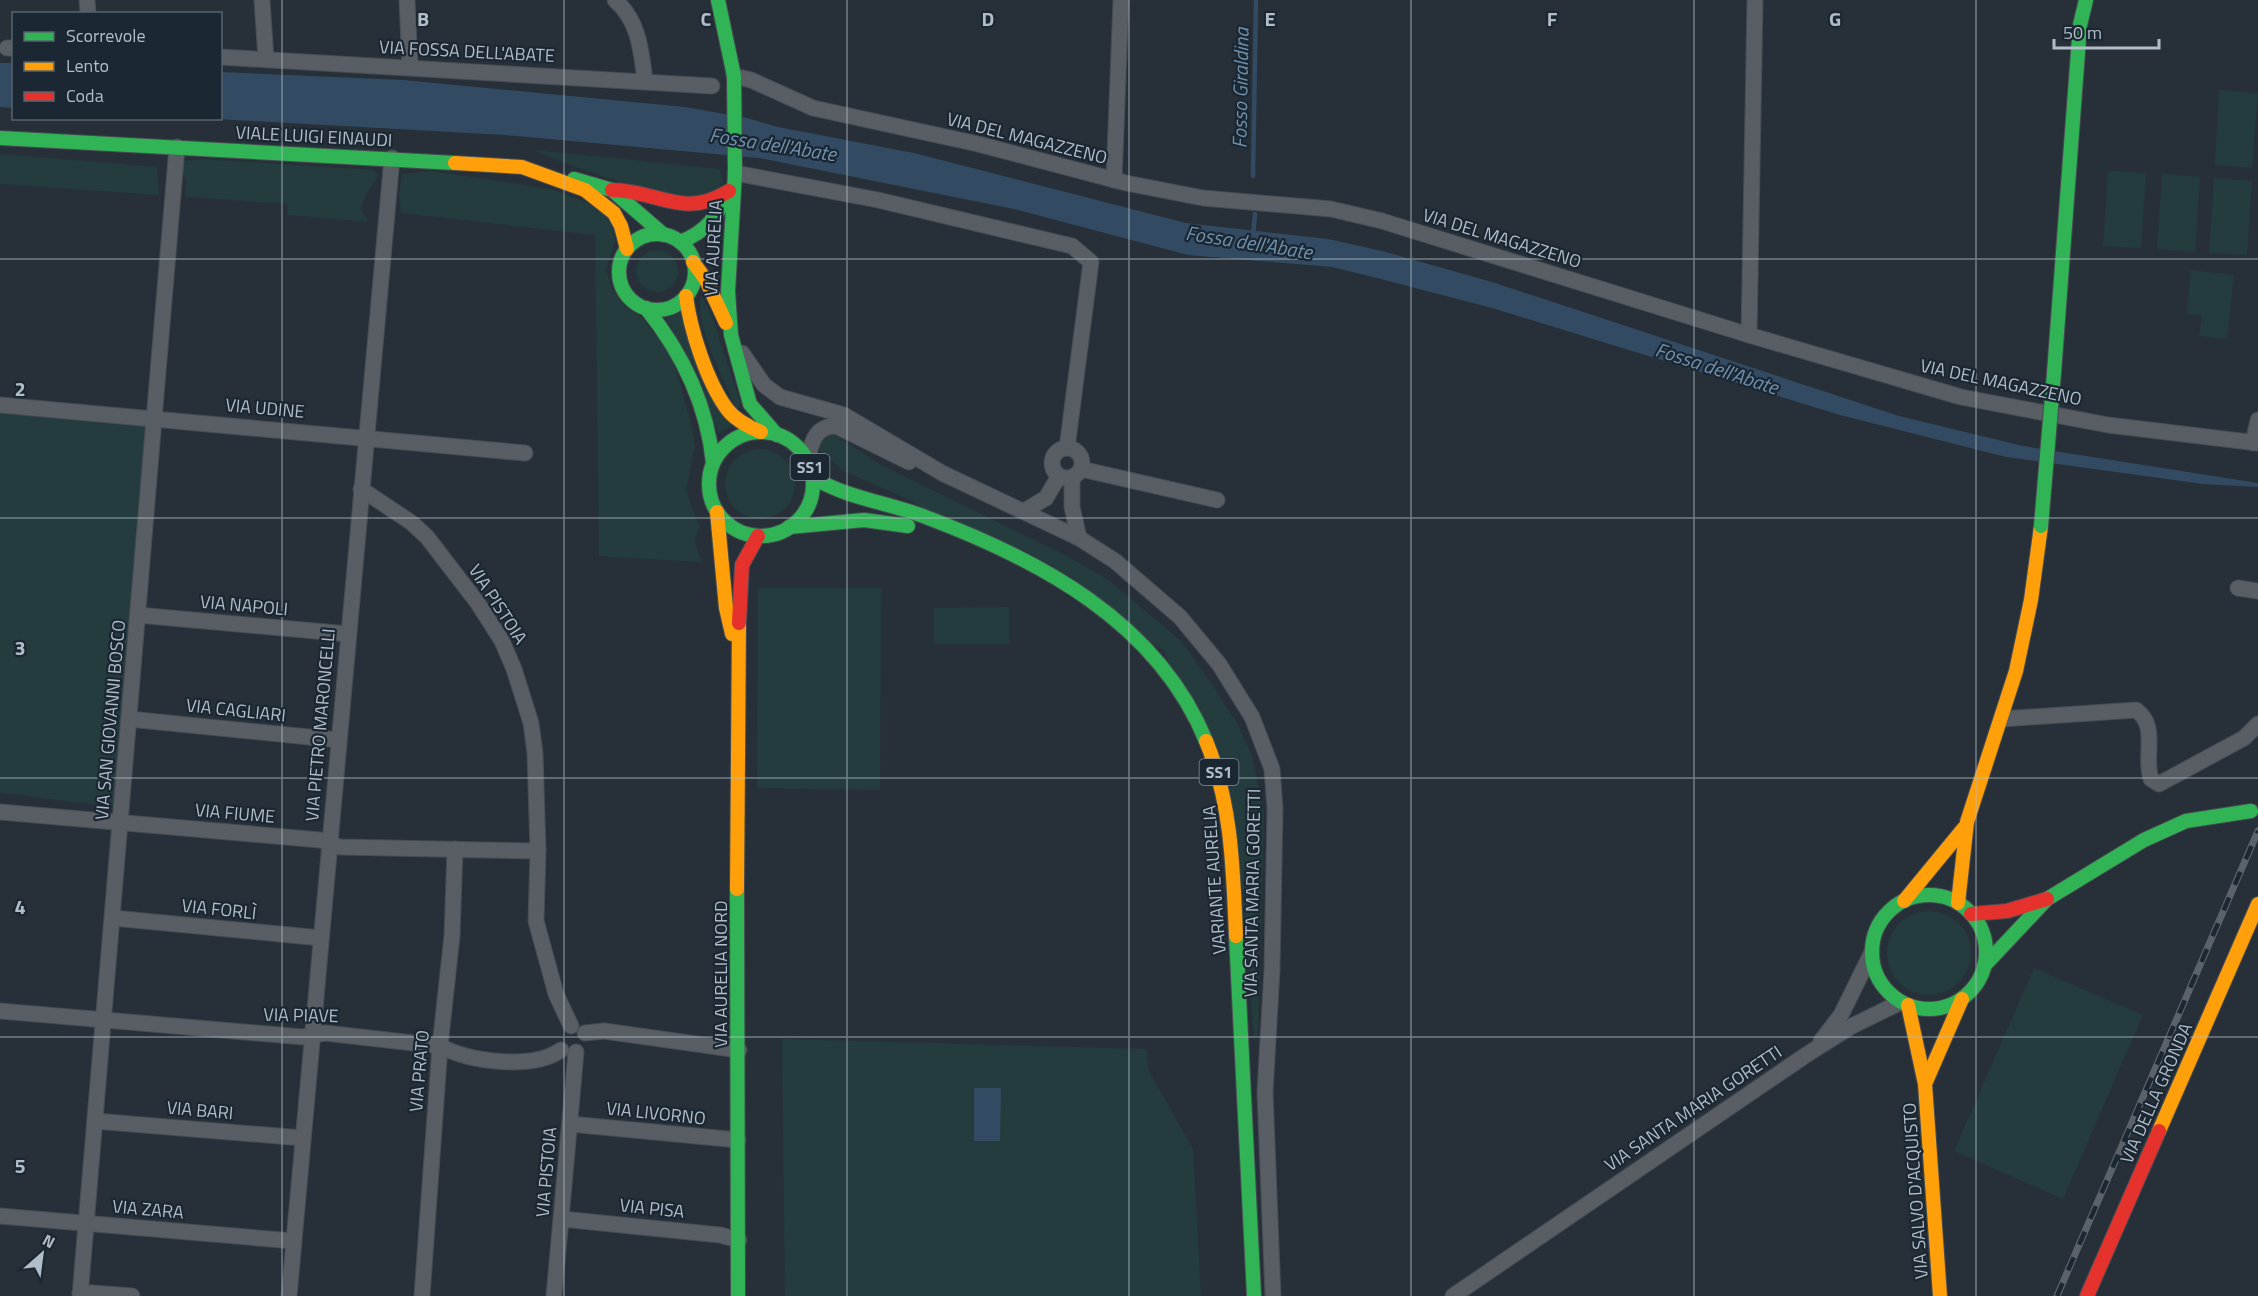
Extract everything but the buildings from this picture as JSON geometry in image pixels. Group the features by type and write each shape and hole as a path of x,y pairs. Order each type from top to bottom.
{"main road":[{"path":"718,0 734,76 733,178"},
{"path":"1958,903 1959,869 1966,825 2002,719 2030,616 2041,526 2054,373 2079,37 2086,0"},
{"name":"VIALE LUIGI EINAUDI","path":"0,138 522,167 554,176 581,180 612,190 622,190 691,206 714,202 733,178"},
{"name":"VIALE LUIGI EINAUDI","path":"554,176 610,209 620,223 627,249"},
{"name":"VIA AURELIA","path":"680,242 700,235 710,227 733,178"},
{"name":"VIA AURELIA","path":"733,178 728,291 733,338 742,385 750,404 777,435"},
{"name":"VIALE LUIGI EINAUDI","path":"612,190 664,235"},
{"path":"693,262 680,242 664,235 643,236 627,249 619,271 622,287 632,300 646,308 670,338 684,364 710,436 713,463 709,488 717,512 731,527 758,536 774,534 789,527 826,522 872,520 892,522 921,531"},
{"name":"VIA AURELIA","path":"693,262 706,280 733,338"},
{"name":"SS1","path":"686,296 693,282 693,262"},
{"path":"646,308 664,309 686,296"},
{"name":"VIA AURELIA","path":"686,296 688,312 721,399 732,414 761,432"},
{"name":"SS1","path":"713,463 721,450 732,440 746,434 761,432 777,435 791,442 807,460 812,477 808,506 789,527"},
{"name":"VARIANTE AURELIA","path":"812,477 845,496 902,508 941,522 1077,589 1141,639 1167,668 1190,703 1215,759 1227,803 1231,833 1254,1296"},
{"name":"VIA AURELIA NORD","path":"717,512 726,608 737,651"},
{"name":"VIA AURELIA NORD","path":"738,1296 737,651 742,565 758,536"},
{"name":"VARIANTE AURELIA","path":"1048,590 1091,616 1145,664 1173,705 1201,764 1215,830 1228,1058"},
{"path":"1971,914 2007,911 2047,899 2169,827 2205,816 2251,810"},
{"path":"1966,825 1904,901 1888,912 1879,924 1872,952 1880,981 1891,995 1905,1003 1936,1008 1962,999 1972,990 1984,966 2047,899"},
{"path":"1904,901 1922,896 1941,896 1958,903 1971,914 1981,930 1986,948 1984,966"},
{"name":"VIA DELLA GRONDA","path":"2087,1296 2258,904"},
{"name":"VIA SALVO D'ACQUISTO","path":"1925,1084 1962,999"},
{"name":"VIA SALVO D'ACQUISTO","path":"1905,1003 1925,1084 1940,1296"}],"street":[{"path":"262,0 266,59"},
{"path":"407,0 411,67"},
{"path":"615,0 637,30 645,80"},
{"path":"1114,180 1121,0"},
{"path":"1749,336 1755,0"},
{"name":"VIA FOSSA DELL'ABATE","path":"222,57 645,80 711,86"},
{"name":"VIA DEL MAGAZZENO","path":"734,76 751,80 813,108 978,144 1114,180 1203,198 1331,209 1382,221 1749,336 1961,397 2108,425 2255,443"},
{"name":"VIA SAN GIOVANNI BOSCO","path":"80,1294 177,147"},
{"name":"VIA PIETRO MARONCELLI","path":"289,1296 392,158"},
{"path":"733,178 878,200 1072,246 1091,262 1067,448"},
{"name":"VIA SANTA MARIA GORETTI","path":"733,338 760,381 772,393 844,415 942,473"},
{"name":"VIA UDINE","path":"0,405 154,417 525,453"},
{"path":"2255,443 2258,420"},
{"name":"VIA SANTA MARIA GORETTI","path":"807,460 812,441 820,430 836,426 892,455 942,473 1079,538 1136,577 1180,617 1208,649 1232,682 1252,717 1272,769 1275,808 1265,1100 1273,1296"},
{"path":"1024,511 1046,498 1070,474 1079,455 1067,448 1058,451 1053,459 1053,468 1070,474 1216,500"},
{"path":"1070,474 1072,507 1079,538"},
{"name":"VIA PISTOIA","path":"361,489 412,523 427,537 467,588 506,650 521,689 534,740 538,851 536,921 554,989 571,1026"},
{"path":"2238,588 2258,591"},
{"name":"VIA NAPOLI","path":"138,615 348,634"},
{"path":"2002,719 2136,710 2144,716 2149,726 2148,772 2151,780 2159,784 2244,738 2258,724"},
{"name":"VIA CAGLIARI","path":"129,719 339,740"},
{"name":"VIA FIUME","path":"0,812 330,841 340,847 538,851"},
{"name":"VIA PRATO","path":"422,1296 440,1046 452,936 455,849"},
{"name":"VIA FORLÌ","path":"113,918 321,938"},
{"name":"VIA SANTA MARIA GORETTI","path":"1806,1055 1830,1032 1872,952"},
{"name":"VIA SANTA MARIA GORETTI","path":"1453,1296 1806,1055 1852,1026 1905,1003"},
{"name":"VIA PIAVE","path":"0,1011 313,1037 326,1033 440,1046 453,1053 469,1057 531,1061 568,1051"},
{"path":"585,1033 581,1047 568,1051 562,1036 571,1026 577,1026 585,1033 604,1031 738,1050"},
{"name":"VIA PISTOIA","path":"554,1296 570,1124 568,1051"},
{"name":"VIA BARI","path":"95,1121 302,1138"},
{"name":"VIA LIVORNO","path":"570,1124 738,1140"},
{"name":"VIA ZARA","path":"0,1216 293,1241"},
{"name":"VIA PISA","path":"562,1219 720,1235 739,1240"},
{"path":"80,1294 132,1296"}],"green space":[{"path":"2219,90 2258,93 2252,168 2215,165"},
{"path":"535,150 720,169 723,182 709,196 679,198 604,177"},
{"path":"0,154 157,167 159,195 0,184"},
{"path":"203,159 372,170 379,175 366,194 361,209 369,222 288,215 287,204 185,197 186,181 179,167 184,161"},
{"path":"431,171 551,189 586,202 607,217 614,231 615,242 606,269 612,289 625,307 641,317 672,355 691,423 695,447 686,491 700,528 695,541 703,562 599,556 595,235 401,213 399,194 402,174"},
{"path":"2108,171 2146,173 2141,248 2103,246"},
{"path":"2162,174 2200,177 2195,252 2157,249"},
{"path":"2214,178 2252,181 2247,255 2209,253"},
{"path":"657,250 672,256 678,271 672,286 657,292 642,286 636,271 642,256"},
{"path":"2191,270 2234,275 2227,339 2199,336 2202,316 2187,314"},
{"path":"701,295 711,314 741,404 737,411 706,337 700,308"},
{"path":"680,313 733,424 719,434 666,318"},
{"path":"0,412 146,426 115,807 0,793"},
{"path":"832,433 881,465 1067,556 1109,580 1181,641 1210,681 1237,723 1252,756 1264,814 1258,1036 1254,1039 1238,837 1164,650 910,500 843,471 819,450 825,436"},
{"path":"767,449 780,455 789,464 793,470 795,484 793,498 785,509 774,517 753,519 735,509 727,498 725,477 735,459 746,451"},
{"path":"758,588 881,588 880,790 757,788"},
{"path":"1009,607 1009,644 934,644 934,608"},
{"path":"1929,911 1952,918 1964,930 1971,953 1964,976 1952,988 1929,995 1906,988 1894,976 1887,953 1894,930 1906,918"},
{"path":"2034,968 2143,1015 2063,1199 1954,1151"},
{"path":"782,1039 1146,1049 1149,1071 1193,1149 1201,1296 785,1296"}],"water":[{"path":"0,63 12,63 12,108 0,107"},
{"name":"Fossa dell'Abate","path":"222,72 403,80 685,107 747,118 778,127 914,153 1186,223 1328,239 1382,251 1492,282 1899,416 2023,446 2258,483 2258,487 2203,484 2006,457 1840,415 1492,308 1332,267 1188,255 1014,209 759,158 505,135 222,119"},
{"path":"974,1088 1001,1088 1000,1141 974,1141"}],"waterway":[{"name":"Fosso Giraldina","path":"1253,176 1256,0"},
{"name":"Fosso Giraldina","path":"1253,235 1255,214"}],"railway":[{"path":"2057,1296 2258,831"}],"traffic: fast":[{"path":"718,0 734,76 735,173 728,291 731,335 750,404 777,435"},
{"path":"2054,373 2080,25 2086,0"},
{"path":"0,138 455,163"},
{"path":"574,179 612,190 664,235"},
{"path":"680,242 710,223 728,192"},
{"path":"657,234 671,237 684,245 692,258 695,272 692,286 684,299 671,307 657,310 643,307 630,299 622,286 619,272 622,258 630,245 643,237 657,234"},
{"path":"646,308 671,343 691,381 705,420 713,463"},
{"path":"2041,526 2054,373"},
{"path":"761,432 781,436 798,447 809,464 813,484 809,504 798,521 781,532 761,536 741,532 724,521 713,504 709,484 713,464 724,447 741,436 761,432"},
{"path":"812,477 839,490 923,516 1009,552 1050,574 1089,600 1125,628 1157,661 1184,699 1206,741"},
{"path":"789,527 864,520 908,526"},
{"path":"1984,966 2047,899 2144,840 2186,821 2251,811"},
{"path":"737,889 738,1296"},
{"path":"1929,895 1951,900 1969,912 1981,930 1986,952 1981,974 1969,992 1951,1004 1929,1009 1907,1004 1889,992 1877,974 1872,952 1877,930 1889,912 1907,900 1929,895"},
{"path":"1236,936 1254,1296"}],"traffic: slow":[{"path":"455,163 522,167 585,190 614,213 621,226 627,249"},
{"path":"693,262 706,280 726,323"},
{"path":"686,296 700,355 720,398 734,417 761,432"},
{"path":"717,512 726,608 732,634"},
{"path":"1958,903 1967,822 2016,671 2031,600 2041,526"},
{"path":"737,889 739,623"},
{"path":"1206,741 1215,765 1230,837 1236,936"},
{"path":"1904,901 1964,828"},
{"path":"2159,1131 2258,904"},
{"path":"1925,1084 1962,999"},
{"path":"1908,1005 1925,1084 1940,1296"}],"traffic: jam":[{"path":"612,190 628,191 684,203 698,203 729,191"},
{"path":"739,623 742,565 758,536"},
{"path":"1971,914 2007,911 2047,899"},
{"path":"2087,1296 2159,1131"}]}
